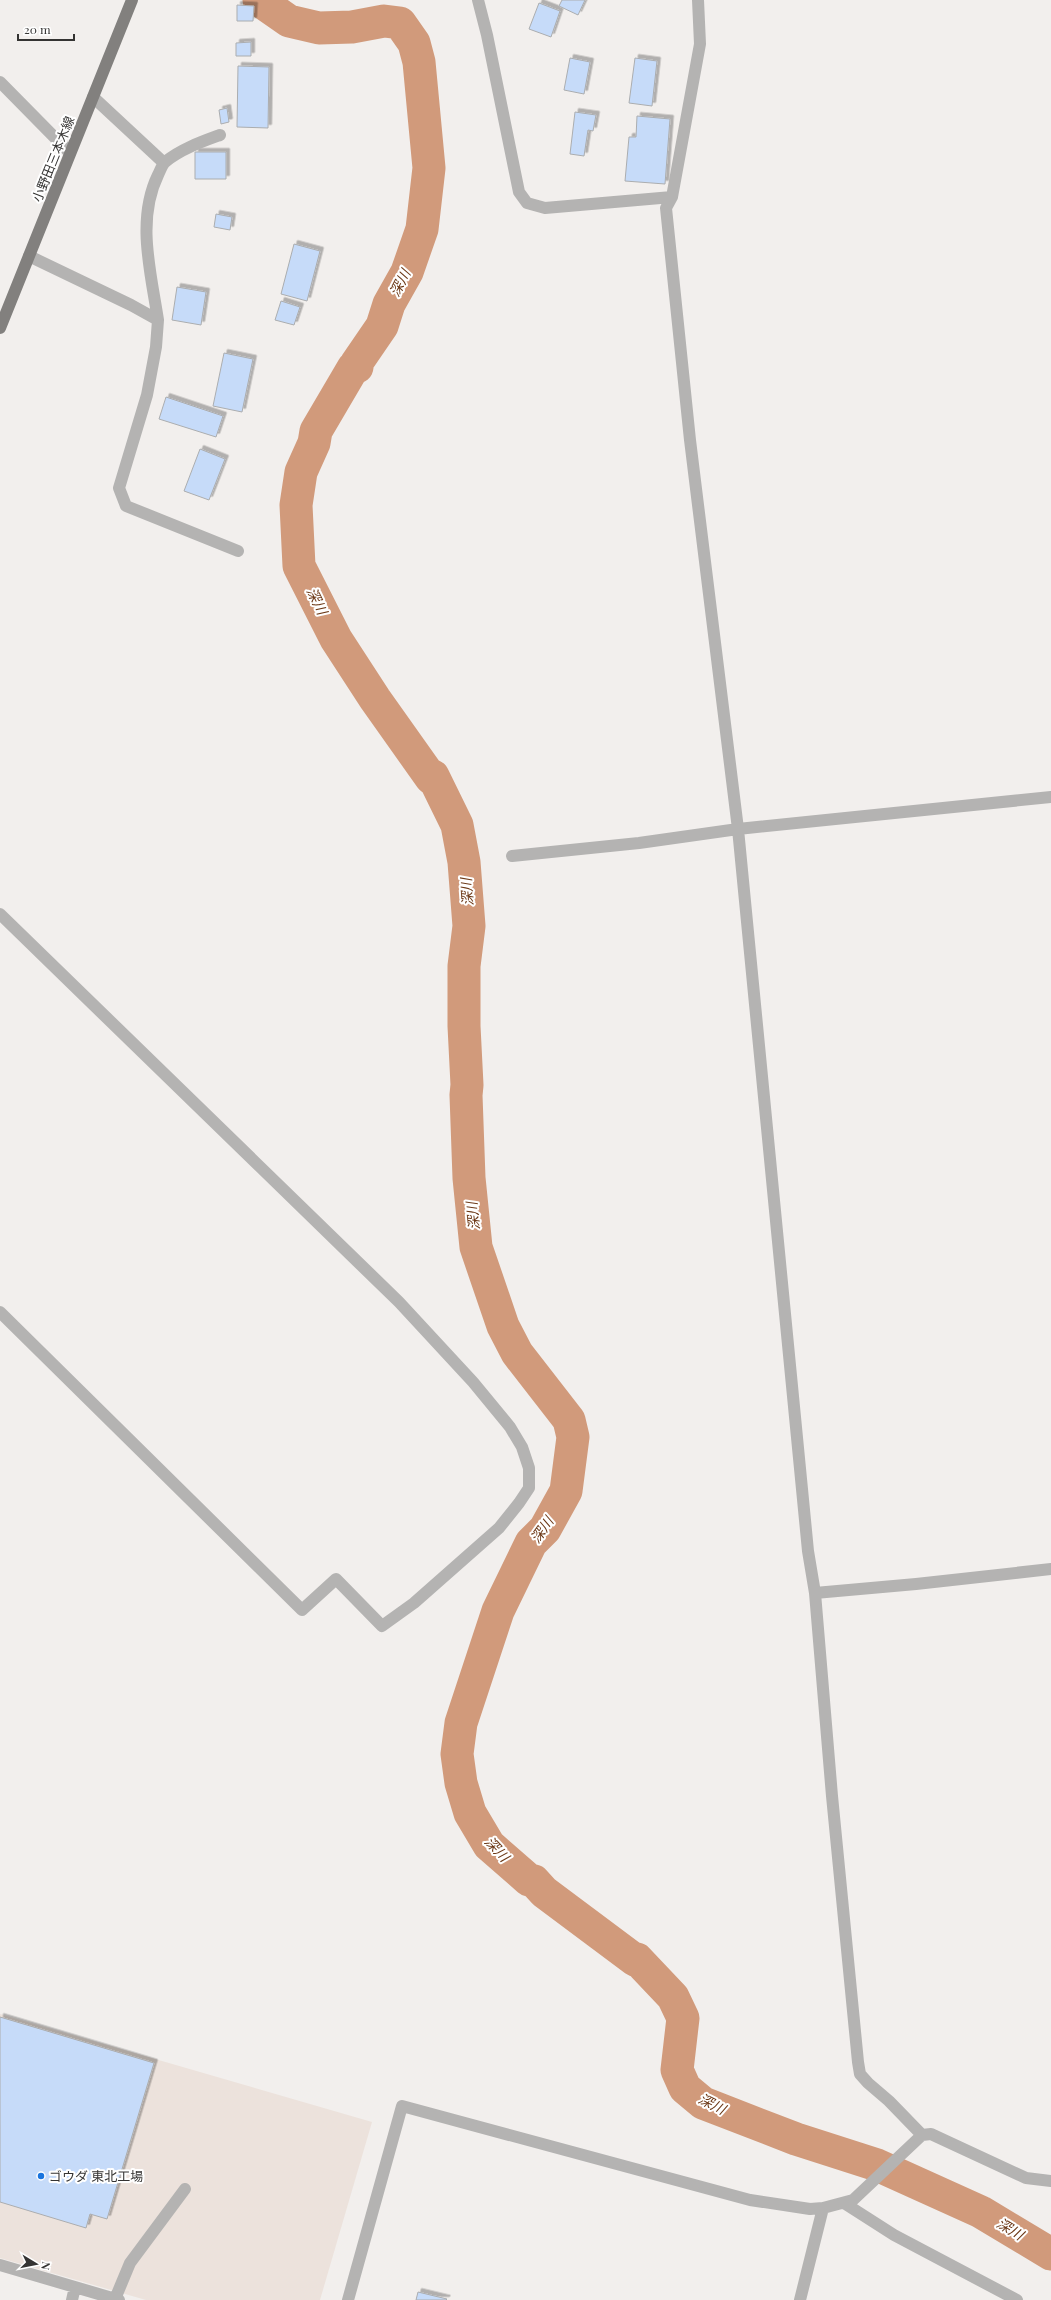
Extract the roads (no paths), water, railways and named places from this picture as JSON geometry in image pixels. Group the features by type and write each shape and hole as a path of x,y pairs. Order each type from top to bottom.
{"main road":[{"name":"小野田三本木線","path":"0,328 132,0"}],"street":[{"path":"478,0 487,35 519,192 527,203 545,208 672,197"},
{"path":"698,0 700,44 672,197 666,208 690,440 738,829 805,1520 815,1593 832,1796 858,2062 860,2074 868,2083 889,2100 922,2135"},
{"path":"0,82 70,153"},
{"path":"93,98 164,163"},
{"path":"220,135 193,145 164,163 151,188 146,206 146,236 158,320 156,347 147,395 119,488 126,506 238,551"},
{"path":"29,256 131,305 158,320"},
{"path":"512,856 639,843 738,829 1051,797"},
{"path":"0,914 399,1302 463,1371 510,1427 522,1447 529,1468 529,1488 499,1528 414,1604 382,1626 336,1579 302,1610 0,1312"},
{"path":"815,1593 1051,1568"},
{"path":"348,2300 402,2106 750,2200 784,2206 823,2208 849,2202 922,2135 931,2134 1026,2178 1051,2181"},
{"path":"0,2265 117,2300 130,2263 185,2189"},
{"path":"849,2202 894,2235 1017,2300"},
{"path":"800,2300 823,2208"},
{"path":"72,2300 75,2287"}],"waterway":[{"name":"深川","path":"259,0 289,21 319,28 352,27 384,21 400,23 414,43 419,62 429,168 422,229 407,272 389,304 382,326 356,364 357,367 353,368 316,431 314,443 301,472 296,505 299,566 336,639 375,699 431,778 433,776 457,825 464,862 469,926 464,966 464,1026 469,1178 476,1247 503,1326 517,1353 569,1420 573,1437 566,1491 545,1529 531,1543 498,1611 461,1723 457,1754 461,1783 470,1813 489,1845 529,1880 534,1881 544,1892 635,1960 637,1959 673,1997 683,2018 677,2070 685,2088 703,2103 796,2139 877,2165 981,2212 1051,2254"}],"place":[{"name":"ゴウダ 東北工場","path":"41,2176"}]}
